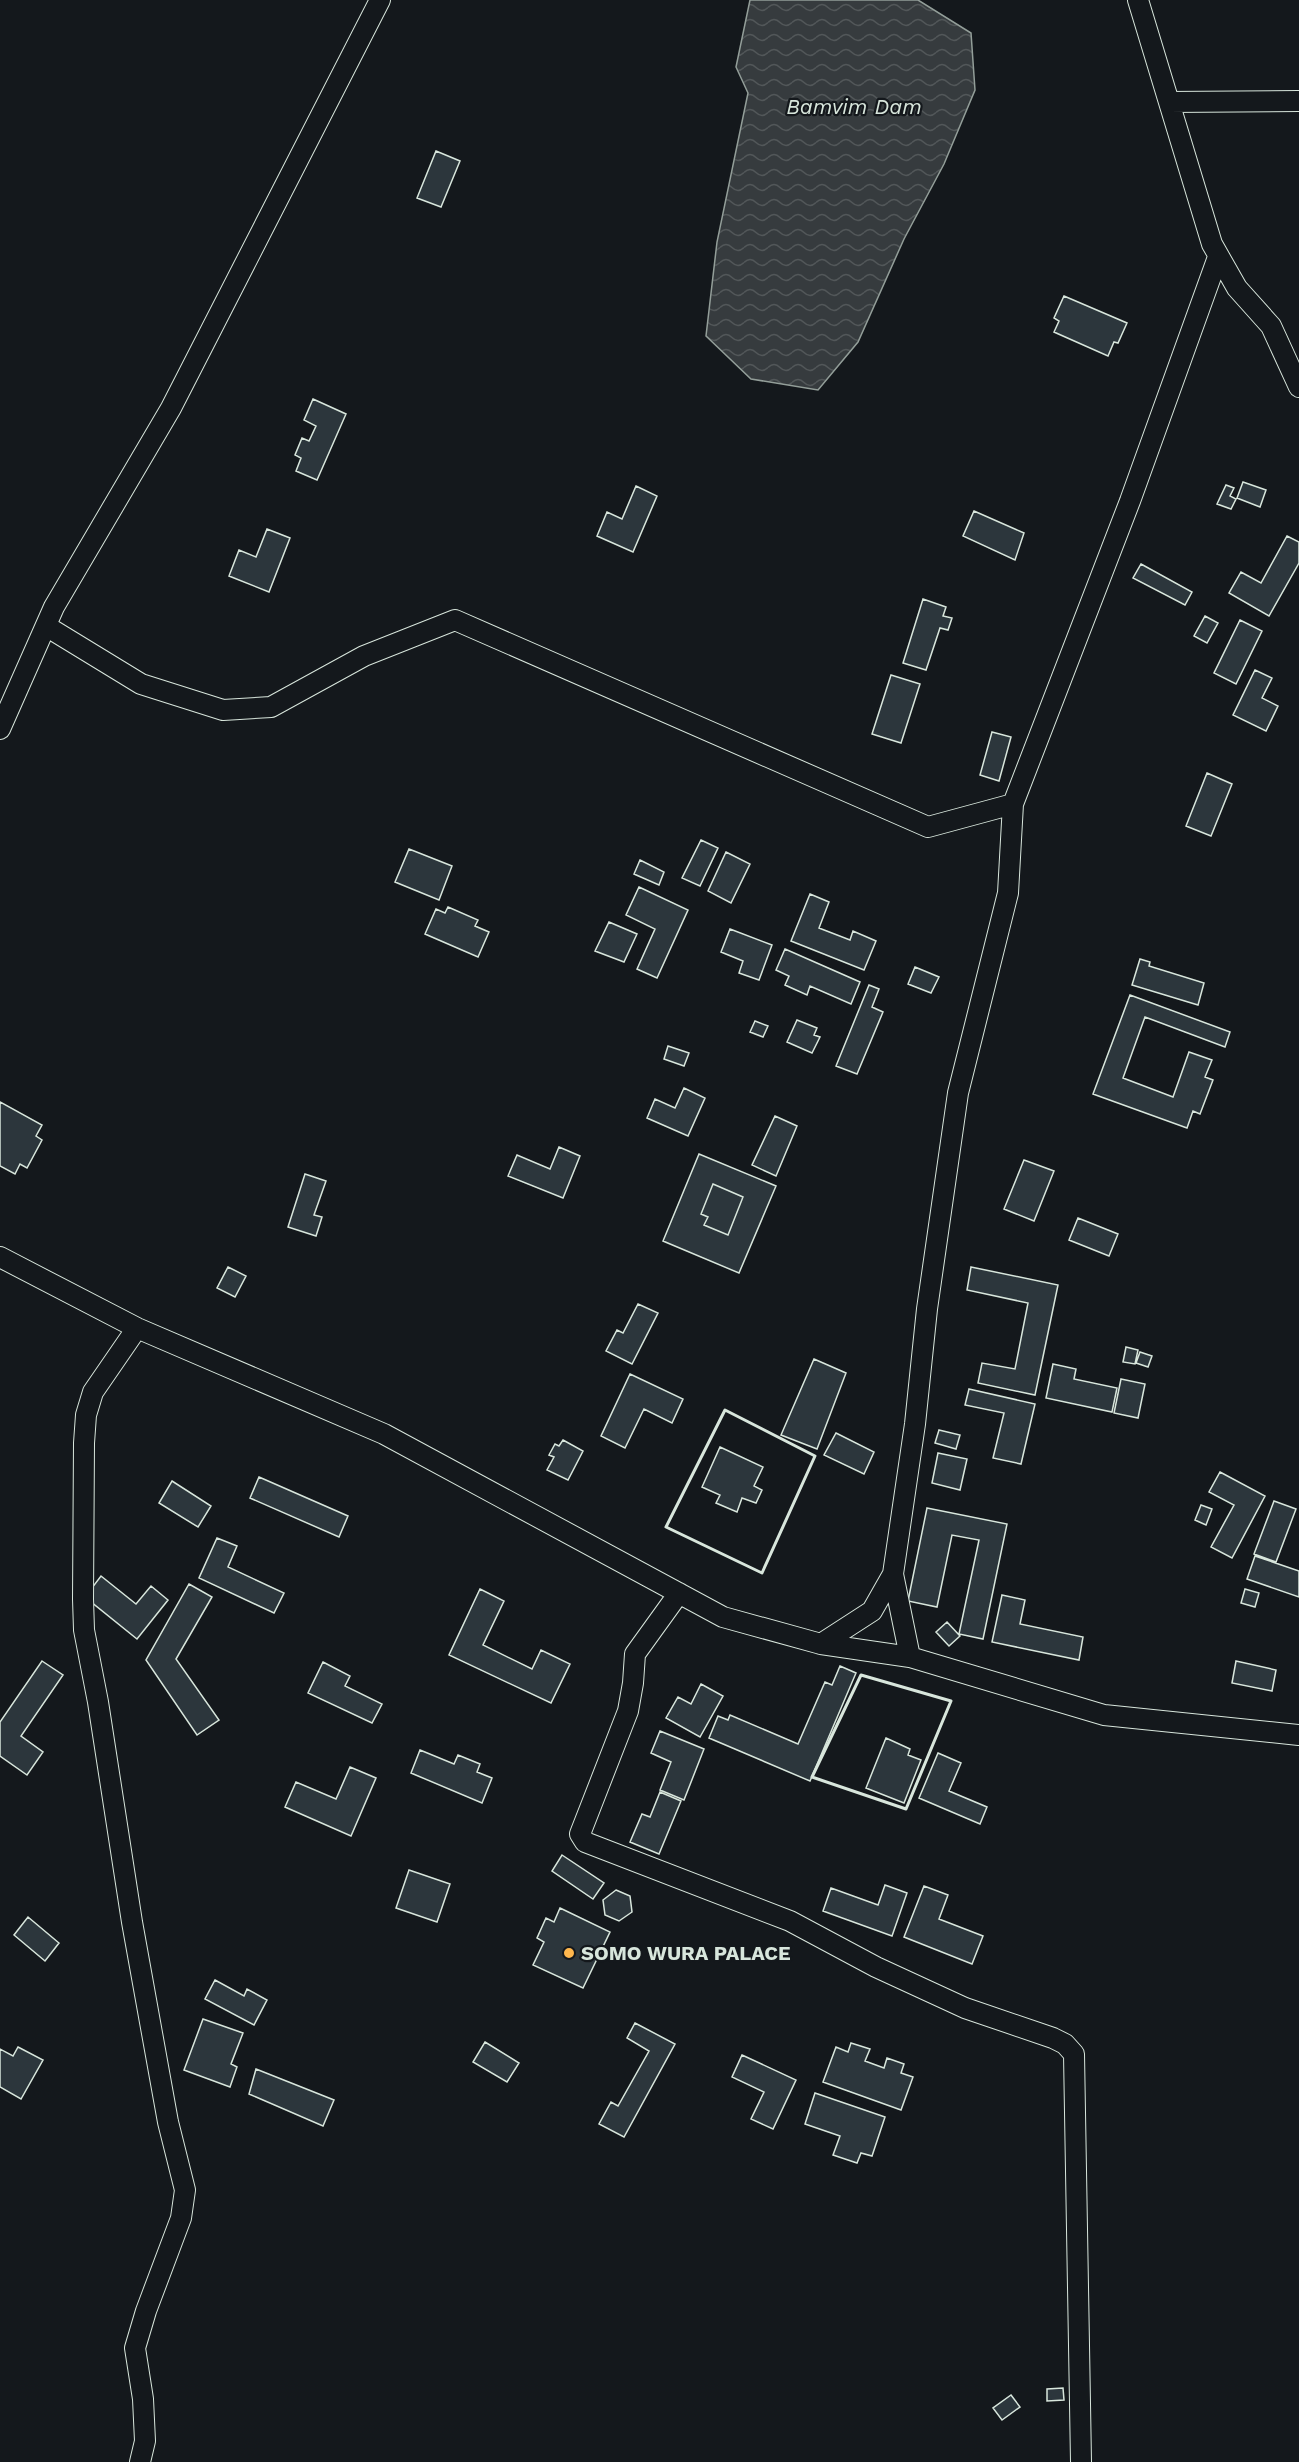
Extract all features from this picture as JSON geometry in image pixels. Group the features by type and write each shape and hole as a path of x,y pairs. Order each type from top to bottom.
{"street":[{"path":"0,729 54,607 171,408 380,0"},
{"path":"1138,0 1218,257 1237,288 1271,326 1299,387"},
{"path":"1169,102 1299,101"},
{"path":"820,1644 872,1611 892,1574 915,1424 927,1309 958,1093 1008,893 1013,804 1130,501 1218,257"},
{"path":"46,626 141,684 223,710 271,707 364,656 455,620 928,827 1013,804"},
{"path":"0,1257 137,1328 384,1434 723,1617 820,1644 910,1658 1104,1715 1298,1733"},
{"path":"137,1328 93,1392 86,1415 83,1599 84,1630 98,1702 132,1922 168,2122 185,2190 181,2218 146,2311 135,2348 143,2399 145,2441 140,2462"},
{"path":"892,1574 910,1658"},
{"path":"679,1593 635,1653 628,1710 580,1834 585,1842 790,1921 876,1967 965,2008 1053,2038 1065,2044 1074,2054 1082,2462"}],"water":[{"name":"Bamvim Dam","path":"750,0 918,0 971,33 975,90 944,164 904,239 858,342 818,390 751,379 706,336 717,242 748,93 736,67"}],"building":[{"path":"436,151 460,161 441,207 417,198"},
{"path":"1064,296 1127,323 1118,343 1114,342 1108,356 1054,332 1059,321 1054,318"},
{"path":"313,399 346,414 317,480 296,471 301,458 295,455 302,438 309,441 316,426 304,420"},
{"path":"1243,482 1266,490 1260,507 1237,498"},
{"path":"1226,485 1234,488 1230,496 1236,499 1231,509 1217,504"},
{"path":"636,486 657,496 633,552 597,536 607,512 622,519"},
{"path":"974,511 1024,533 1015,560 963,536"},
{"path":"267,529 290,538 269,592 229,576 239,550 256,557"},
{"path":"1287,536 1299,542 1299,563 1269,616 1229,593 1241,572 1261,583"},
{"path":"1141,564 1192,592 1185,605 1133,578"},
{"path":"923,599 946,607 943,616 952,618 948,630 940,628 926,670 903,663"},
{"path":"1205,616 1218,623 1207,643 1194,636"},
{"path":"1240,620 1262,631 1236,684 1214,673"},
{"path":"1255,670 1272,678 1262,698 1278,706 1266,731 1233,715"},
{"path":"891,675 920,684 901,743 872,734"},
{"path":"992,732 1011,737 999,781 980,775"},
{"path":"1207,773 1232,784 1211,836 1186,826"},
{"path":"701,840 718,848 700,886 682,878"},
{"path":"409,849 452,866 439,900 395,882"},
{"path":"726,852 750,864 731,903 708,891"},
{"path":"640,860 664,872 659,885 634,874"},
{"path":"639,887 688,910 657,978 637,969 655,929 626,915"},
{"path":"810,894 829,902 819,928 850,940 853,931 876,941 864,970 791,941"},
{"path":"448,907 478,920 475,926 489,932 478,957 425,934 436,909 445,913"},
{"path":"609,922 637,934 624,962 595,951"},
{"path":"730,929 772,945 759,980 739,973 743,961 721,952"},
{"path":"785,949 860,982 851,1004 810,986 807,995 785,985 789,976 776,970"},
{"path":"1140,959 1150,962 1149,966 1204,983 1198,1005 1132,985"},
{"path":"915,967 939,977 931,993 908,984"},
{"path":"869,985 879,989 872,1007 883,1012 857,1074 836,1066"},
{"path":"1130,995 1230,1032 1225,1047 1145,1017 1123,1078 1173,1097 1189,1052 1212,1060 1205,1077 1213,1080 1200,1114 1193,1111 1187,1128 1093,1094"},
{"path":"797,1020 817,1028 814,1035 820,1037 812,1053 787,1042"},
{"path":"755,1021 768,1026 763,1037 750,1032"},
{"path":"668,1046 689,1053 684,1066 664,1059"},
{"path":"684,1088 705,1098 688,1136 647,1118 655,1099 675,1108"},
{"path":"0,1102 42,1125 36,1136 42,1140 27,1168 20,1164 15,1174 0,1166"},
{"path":"775,1116 797,1126 776,1176 752,1165"},
{"path":"559,1147 580,1156 563,1198 508,1176 517,1155 550,1169"},
{"path":"699,1154 776,1186 739,1273 663,1241","holes":["713,1184 743,1197 728,1235 704,1225 708,1217 701,1214"]},
{"path":"1024,1160 1054,1171 1034,1221 1004,1209"},
{"path":"305,1174 326,1181 314,1215 322,1217 316,1236 288,1227"},
{"path":"713,1184 743,1197 728,1235 704,1225 708,1217 701,1214"},
{"path":"1078,1218 1118,1234 1109,1256 1069,1240"},
{"path":"228,1267 246,1276 235,1297 217,1288"},
{"path":"971,1267 1058,1285 1035,1395 978,1383 982,1363 1015,1369 1028,1303 967,1290"},
{"path":"638,1304 658,1313 632,1364 606,1351 617,1330 623,1333"},
{"path":"1126,1347 1138,1350 1135,1364 1123,1362"},
{"path":"1140,1352 1152,1356 1148,1367 1136,1363"},
{"path":"814,1359 846,1373 817,1449 781,1435"},
{"path":"1053,1364 1076,1369 1074,1379 1117,1388 1112,1412 1046,1398"},
{"path":"630,1374 683,1399 672,1423 644,1409 625,1448 601,1436"},
{"path":"1121,1379 1145,1384 1138,1418 1114,1413"},
{"path":"969,1389 1035,1404 1021,1464 993,1458 1004,1413 965,1405"},
{"path":"939,1430 960,1435 956,1449 935,1443"},
{"path":"836,1433 874,1452 864,1474 824,1455"},
{"path":"563,1440 583,1451 568,1480 547,1470 554,1457 549,1455 555,1444 559,1446"},
{"path":"720,1447 763,1467 754,1486 762,1490 756,1503 742,1498 737,1512 716,1503 720,1495 702,1487"},
{"path":"938,1453 967,1459 960,1490 932,1483"},
{"path":"1220,1472 1265,1496 1232,1558 1211,1547 1234,1505 1209,1492"},
{"path":"259,1477 348,1516 339,1537 250,1498"},
{"path":"172,1481 211,1506 198,1527 159,1503"},
{"path":"1274,1501 1296,1509 1276,1562 1254,1554"},
{"path":"1201,1505 1212,1509 1206,1525 1195,1520"},
{"path":"927,1508 1007,1524 983,1639 959,1634 979,1540 952,1535 937,1607 908,1601"},
{"path":"217,1538 237,1546 228,1567 284,1593 274,1613 199,1578"},
{"path":"1255,1556 1299,1571 1299,1597 1247,1579"},
{"path":"101,1576 136,1604 151,1586 168,1600 137,1639 85,1597"},
{"path":"189,1584 212,1597 176,1659 219,1720 197,1735 146,1660"},
{"path":"480,1589 504,1601 483,1645 532,1669 541,1650 570,1664 551,1703 449,1655"},
{"path":"1245,1589 1259,1593 1255,1607 1241,1603"},
{"path":"1002,1595 1025,1600 1020,1624 1083,1637 1079,1660 992,1642"},
{"path":"947,1622 960,1636 949,1646 936,1632"},
{"path":"42,1661 63,1675 21,1736 43,1752 27,1775 0,1756 0,1722"},
{"path":"1236,1661 1276,1670 1272,1691 1232,1683"},
{"path":"323,1662 350,1676 345,1686 382,1704 372,1723 308,1693"},
{"path":"840,1666 856,1673 810,1781 709,1738 718,1716 728,1720 730,1715 798,1744 825,1682 832,1685"},
{"path":"701,1684 723,1696 700,1737 666,1718 678,1697 691,1704"},
{"path":"660,1731 704,1749 684,1800 660,1790 671,1762 651,1753"},
{"path":"886,1738 910,1749 908,1755 921,1760 904,1803 866,1788"},
{"path":"420,1750 454,1764 458,1755 480,1764 477,1772 492,1778 482,1803 411,1773"},
{"path":"938,1753 961,1763 949,1791 987,1807 980,1824 919,1798"},
{"path":"350,1767 376,1778 351,1836 285,1807 296,1782 336,1799"},
{"path":"660,1792 681,1801 659,1854 630,1842 642,1814 650,1817"},
{"path":"562,1855 604,1883 593,1899 552,1871"},
{"path":"409,1870 450,1884 437,1922 396,1908"},
{"path":"885,1885 907,1893 892,1936 823,1911 831,1888 878,1905"},
{"path":"924,1886 948,1895 939,1919 983,1936 972,1964 904,1937"},
{"path":"616,1890 630,1896 632,1912 619,1921 605,1915 603,1900"},
{"name":"SOMO WURA PALACE","path":"560,1908 610,1932 583,1988 533,1965 544,1942 537,1938 546,1918 554,1922"},
{"path":"28,1917 59,1943 45,1961 14,1935"},
{"path":"215,1980 244,1996 247,1989 267,2000 254,2025 205,1999"},
{"path":"203,2019 243,2033 231,2064 237,2067 230,2087 184,2070"},
{"path":"635,2023 675,2044 624,2137 599,2124 611,2102 618,2106 649,2051 627,2038"},
{"path":"485,2042 519,2063 507,2082 473,2062"},
{"path":"851,2043 870,2049 865,2061 884,2068 887,2058 904,2064 901,2073 913,2077 901,2110 823,2082 836,2047 848,2052"},
{"path":"18,2047 43,2060 21,2099 0,2087 0,2049 13,2056"},
{"path":"742,2055 796,2080 773,2129 751,2119 764,2092 732,2077"},
{"path":"256,2069 334,2100 323,2126 249,2094"},
{"path":"815,2093 885,2117 872,2156 861,2153 857,2163 833,2155 840,2136 805,2124"},
{"path":"1063,2388 1064,2400 1047,2401 1047,2389"},
{"path":"1011,2395 1020,2407 1002,2420 993,2408"}],"wall":[{"path":"725,1410 815,1456 762,1573 666,1527 725,1410"},
{"path":"861,1675 951,1701 906,1809 812,1777 861,1675"}],"place":[{"name":"SOMO WURA PALACE","path":"569,1953"}]}
